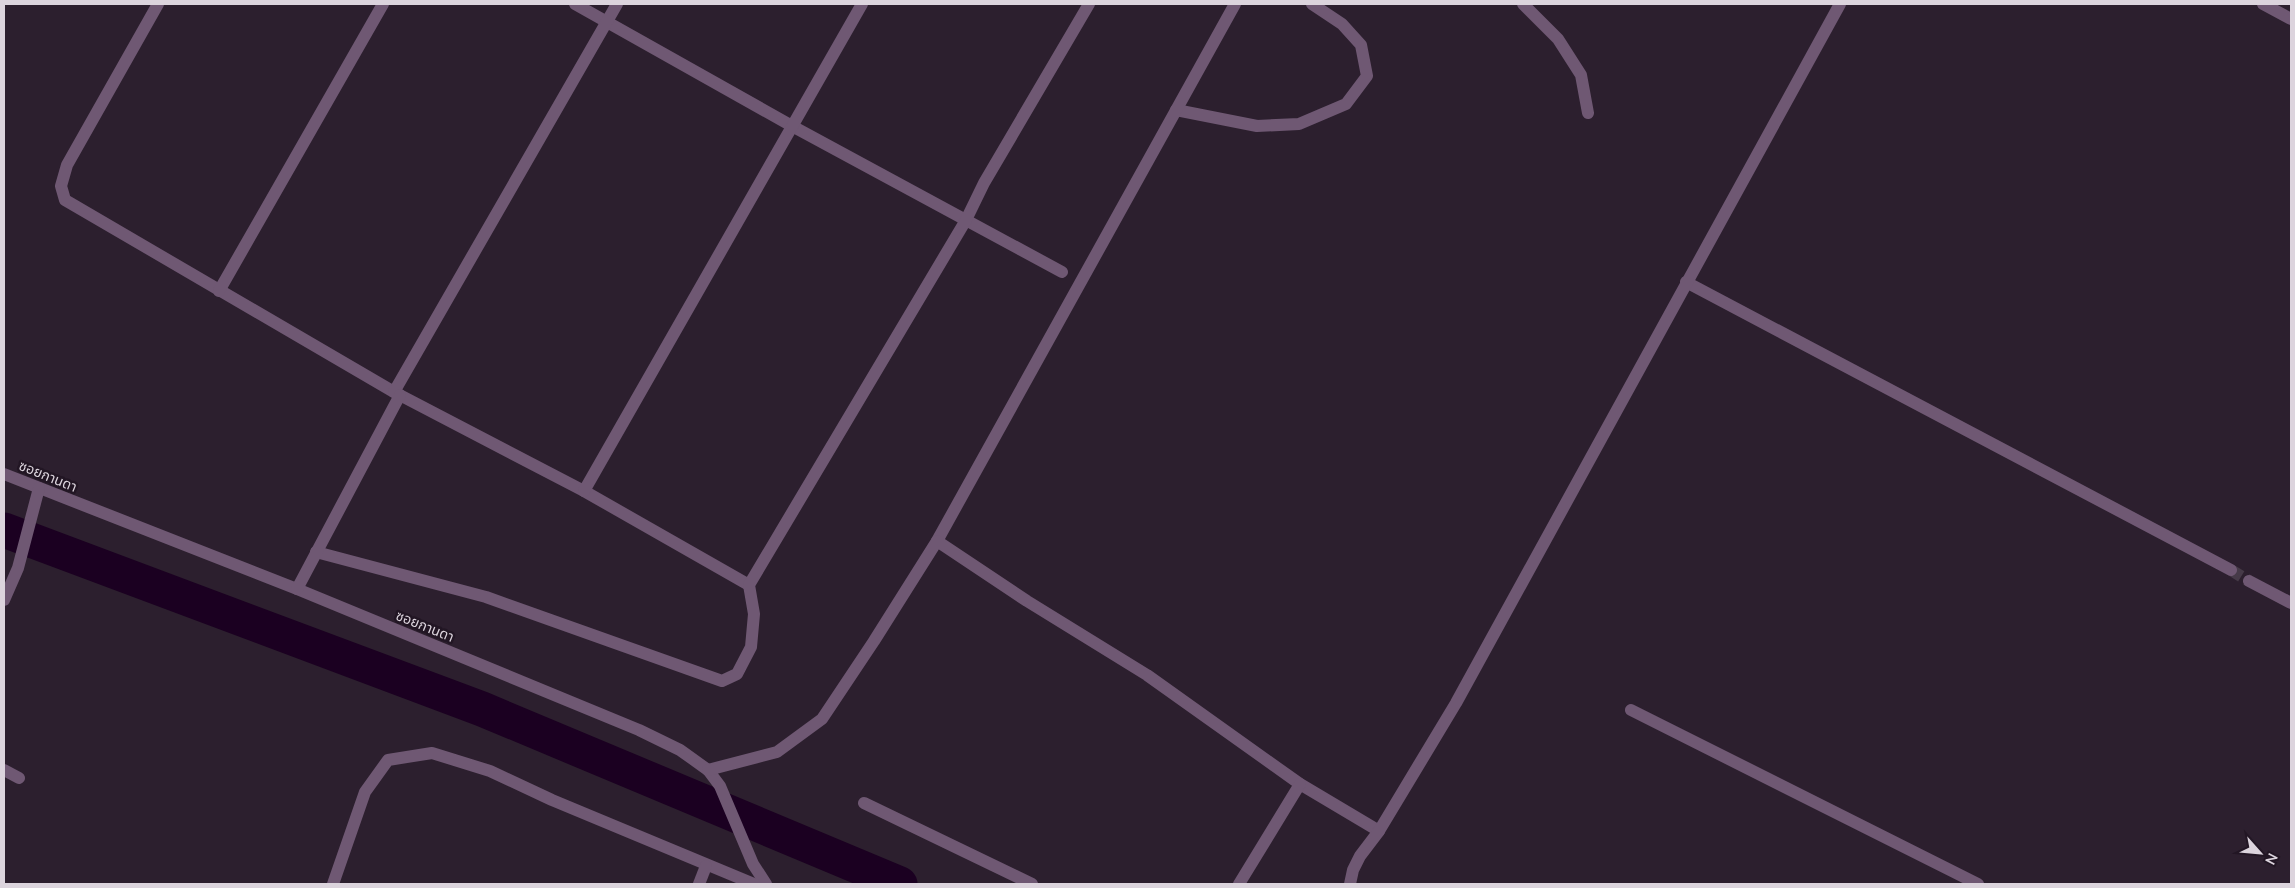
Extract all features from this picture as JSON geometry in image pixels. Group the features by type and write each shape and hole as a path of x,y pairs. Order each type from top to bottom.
{"street":[{"path":"158,4 67,165 60,186 66,200 219,291 397,393 584,491 749,585"},
{"path":"219,291 383,4"},
{"path":"574,4 792,126 1062,272"},
{"path":"296,590 397,393 617,4"},
{"path":"584,491 862,4"},
{"path":"316,552 486,597 722,681 737,674 751,647 754,614 749,585 966,220 984,183 1089,4"},
{"path":"708,770 777,752 822,719 937,541 1235,4"},
{"path":"1176,110 1257,126 1299,124 1346,104 1368,76 1360,45 1342,24 1312,4"},
{"path":"1523,4 1558,39 1581,75 1588,113"},
{"path":"1350,884 1353,870 1360,856 1379,831 1456,703 1840,4"},
{"path":"2262,4 2291,19"},
{"path":"1686,282 2231,570"},
{"name":"ซอยกานดา","path":"4,474 296,590 639,730 680,750 708,770 720,786 753,864 766,884"},
{"path":"4,600 18,568 39,488"},
{"path":"937,541 1026,601 1147,675 1300,784 1379,831"},
{"path":"2248,581 2291,603"},
{"path":"1632,710 1978,884"},
{"path":"333,884 365,792 388,760 432,753 490,771 552,800 660,844 706,866 754,884"},
{"path":"4,770 20,778"},
{"path":"1239,884 1300,784"},
{"path":"864,803 1032,884"},
{"path":"699,884 706,866"}],"waterway":[{"path":"4,530 482,709 900,884"}],"tunnel":[{"path":"2231,570 2249,581"}]}
